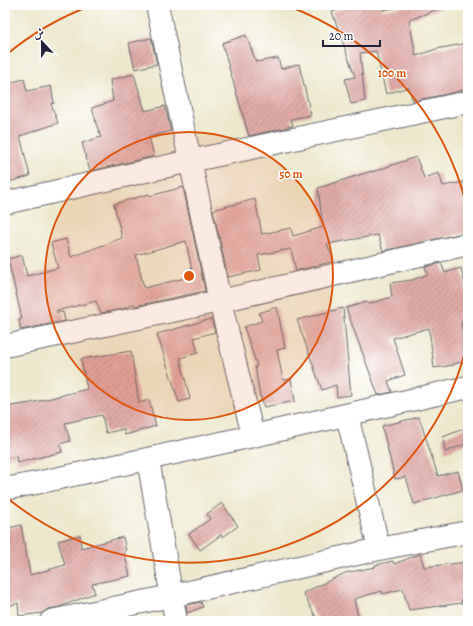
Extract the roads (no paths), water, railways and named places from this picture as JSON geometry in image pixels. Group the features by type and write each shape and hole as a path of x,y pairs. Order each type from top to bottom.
{"street":[{"path":"158,5 220,301 253,436"},
{"path":"5,203 190,161 468,102"},
{"path":"5,346 220,301 468,244"},
{"path":"5,489 253,436 468,387"},
{"path":"347,415 379,549"},
{"path":"148,459 176,621"},
{"path":"51,621 171,596 379,549 468,532"}]}
